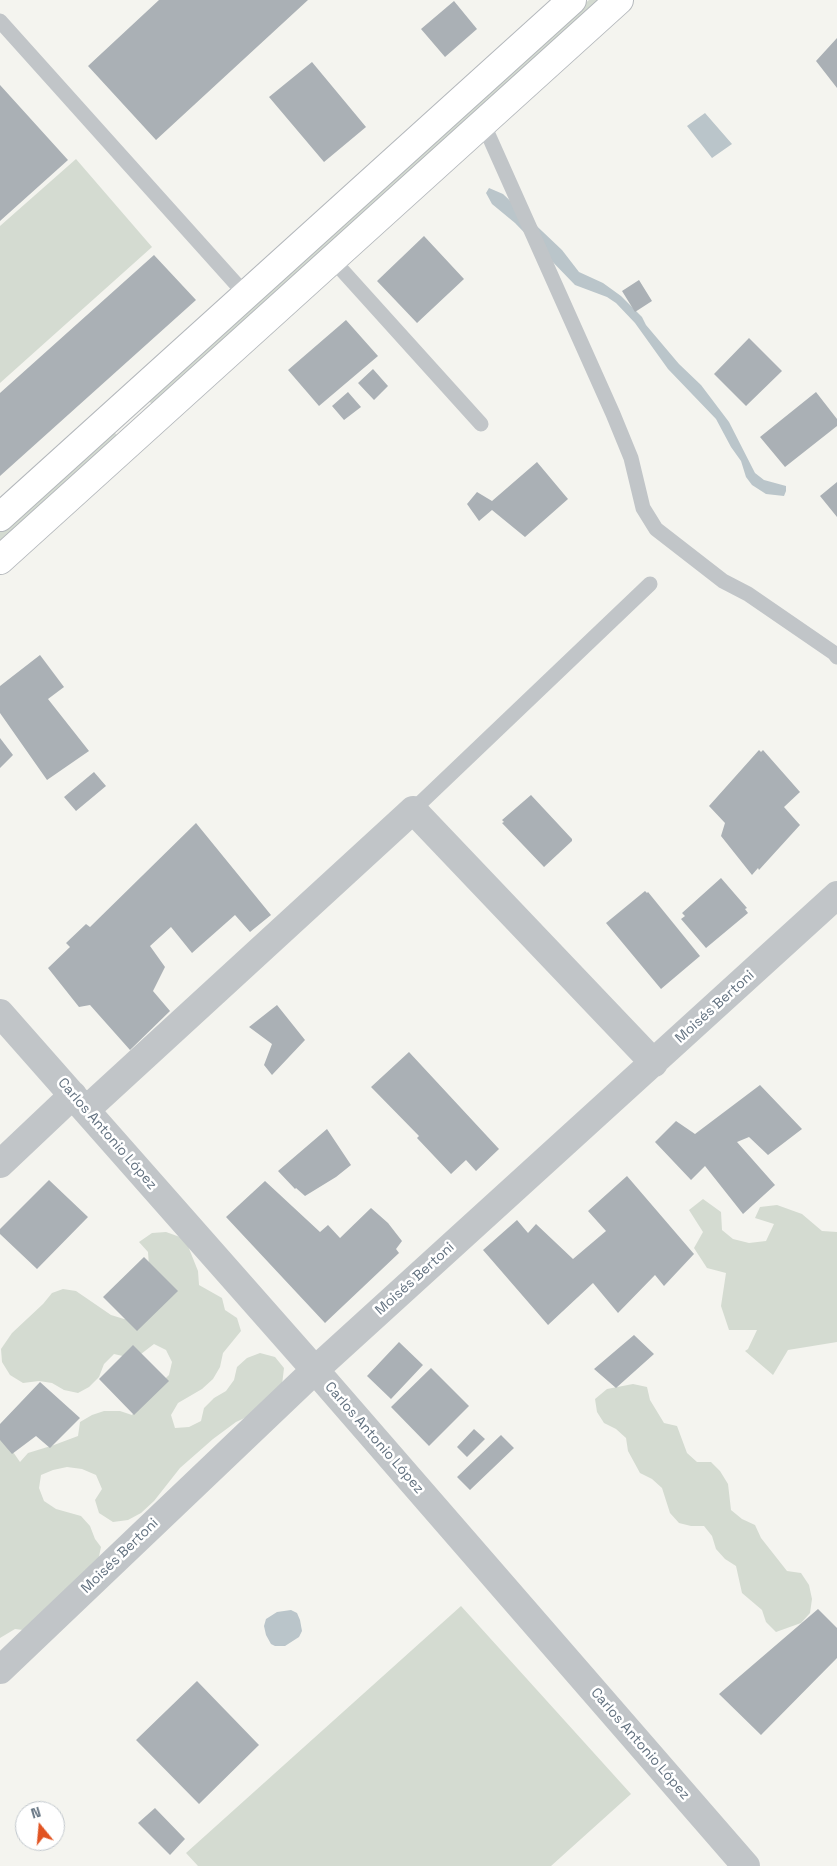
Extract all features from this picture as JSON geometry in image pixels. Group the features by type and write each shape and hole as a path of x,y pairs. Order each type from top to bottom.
{"main road":[{"path":"0,517 572,0"},
{"path":"0,560 619,0"},
{"path":"89,437 111,460"}],"street":[{"path":"0,1164 79,1102 413,810 654,1063"},
{"name":"Moisés Bertoni","path":"0,1670 315,1370 837,895"},
{"name":"Carlos Antonio López","path":"0,1013 315,1370 746,1866"}],"lane":[{"path":"0,22 246,295"},
{"path":"484,123 614,414 631,458 643,508 656,529 723,581 748,594 834,653 837,657"},
{"path":"332,259 481,424"},
{"path":"413,810 650,584"}],"shaded area":[{"path":"589,0 603,0 153,404 148,400 149,396"},
{"path":"705,113 732,144 712,158 687,126"},
{"path":"76,159 152,247 0,383 0,226"},
{"path":"489,188 503,194 562,250 579,272 603,283 621,296 642,317 646,325 679,364 701,385 729,422 755,473 764,480 786,486 784,496 766,494 752,485 746,477 741,461 716,419 668,369 635,323 616,303 607,297 575,285 515,223 492,204 486,193"},
{"path":"114,431 117,436 0,542 0,530"},
{"path":"703,1199 721,1212 722,1230 733,1239 749,1243 766,1241 774,1224 755,1218 760,1207 777,1205 802,1214 822,1231 837,1232 837,1342 788,1350 773,1375 745,1351 748,1349 757,1330 729,1330 721,1306 726,1273 707,1268 694,1248 703,1232 689,1210"},
{"path":"166,1232 180,1237 188,1246 198,1271 199,1285 222,1298 225,1310 237,1318 241,1331 223,1353 220,1367 213,1379 202,1389 178,1403 171,1415 175,1428 189,1427 201,1421 204,1408 214,1398 226,1391 234,1380 237,1367 247,1358 260,1353 275,1357 284,1368 282,1385 249,1416 236,1422 213,1439 180,1468 154,1501 141,1513 128,1520 113,1522 99,1513 95,1500 102,1489 96,1475 82,1469 67,1467 41,1475 39,1488 44,1501 56,1509 81,1516 90,1526 95,1539 101,1547 98,1561 23,1630 15,1629 0,1638 0,1433 20,1462 28,1453 78,1436 80,1422 92,1415 104,1411 120,1411 132,1415 140,1403 169,1375 172,1362 166,1350 154,1344 141,1354 127,1357 114,1354 104,1364 99,1377 89,1387 78,1393 64,1390 52,1383 39,1381 23,1383 10,1375 2,1362 1,1349 12,1333 52,1293 63,1289 76,1291 111,1315 124,1319 138,1320 149,1266 148,1252 139,1242 152,1233"},
{"path":"633,1384 647,1387 650,1400 664,1423 677,1426 687,1453 697,1462 711,1462 720,1471 728,1484 731,1510 742,1519 755,1525 761,1538 787,1571 801,1573 809,1585 812,1599 810,1613 801,1623 776,1632 766,1622 762,1610 742,1593 736,1566 725,1559 716,1549 712,1536 704,1526 691,1526 679,1523 670,1513 662,1488 652,1479 640,1473 628,1451 626,1438 616,1429 604,1423 597,1412 595,1399 607,1389"},
{"path":"461,1606 631,1794 551,1866 198,1866 186,1853"},
{"path":"291,1610 297,1613 300,1620 302,1631 299,1637 285,1646 271,1644 264,1626 266,1619 277,1612"}],"building":[{"path":"159,0 308,0 156,140 88,66"},
{"path":"454,1 477,29 445,57 421,29"},
{"path":"837,38 837,88 816,61"},
{"path":"312,62 366,127 324,162 269,97"},
{"path":"0,85 68,160 0,221"},
{"path":"424,236 464,279 417,323 377,281"},
{"path":"154,255 196,300 0,476 0,393"},
{"path":"639,280 652,301 635,312 622,291"},
{"path":"346,320 378,356 319,406 288,370"},
{"path":"749,338 782,371 746,406 714,374"},
{"path":"373,369 388,386 374,400 358,383"},
{"path":"348,392 361,407 344,420 332,406"},
{"path":"816,392 837,419 837,426 785,467 760,437"},
{"path":"537,462 568,499 525,537 492,510 479,521 467,504 477,492 492,501"},
{"path":"837,482 837,517 820,496"},
{"path":"40,655 64,687 48,699 89,751 47,780 0,713 0,686"},
{"path":"0,738 13,755 0,768"},
{"path":"759,750 761,752 763,750 800,792 784,807 800,825 759,870 758,868 752,875 721,836 725,823 709,806"},
{"path":"94,772 106,786 76,811 64,797"},
{"path":"531,795 572,839 544,867 502,823 504,822 502,820"},
{"path":"196,823 271,915 250,932 235,915 192,953 171,927 150,946 165,967 153,991 170,1011 130,1050 90,1005 79,1007 48,968 70,947 66,943 86,924 90,927"},
{"path":"721,878 747,908 745,909 748,913 706,948 681,919 685,916 682,913"},
{"path":"645,891 648,892 700,956 661,989 606,923"},
{"path":"277,1005 305,1040 272,1075 264,1065 272,1044 249,1027"},
{"path":"409,1052 499,1149 476,1171 466,1160 451,1174 417,1138 419,1136 371,1087"},
{"path":"760,1085 802,1129 768,1155 749,1137 737,1142 775,1185 743,1214 705,1166 691,1180 655,1142 676,1121 695,1134"},
{"path":"327,1129 351,1165 336,1177 305,1196 295,1189 278,1171"},
{"path":"627,1176 694,1254 664,1286 655,1275 618,1313 593,1283 548,1325 483,1250 517,1220 528,1233 536,1224 573,1259 606,1231 588,1211"},
{"path":"49,1180 88,1217 37,1269 0,1234 0,1229"},
{"path":"265,1181 320,1232 328,1225 340,1238 371,1208 388,1223 402,1241 396,1249 399,1253 325,1323 226,1217"},
{"path":"144,1257 178,1291 137,1331 103,1297"},
{"path":"634,1335 654,1354 616,1388 594,1369"},
{"path":"399,1342 423,1365 391,1399 367,1376"},
{"path":"133,1345 169,1381 134,1415 99,1379"},
{"path":"431,1368 469,1406 429,1446 391,1407"},
{"path":"40,1382 80,1418 50,1448 36,1436 12,1454 0,1440 0,1424"},
{"path":"474,1429 485,1439 467,1457 457,1447"},
{"path":"501,1435 514,1448 470,1490 457,1477"},
{"path":"818,1609 837,1628 837,1658 761,1735 719,1694"},
{"path":"197,1681 259,1745 199,1804 136,1740"},
{"path":"155,1808 185,1839 170,1855 138,1823"}]}
